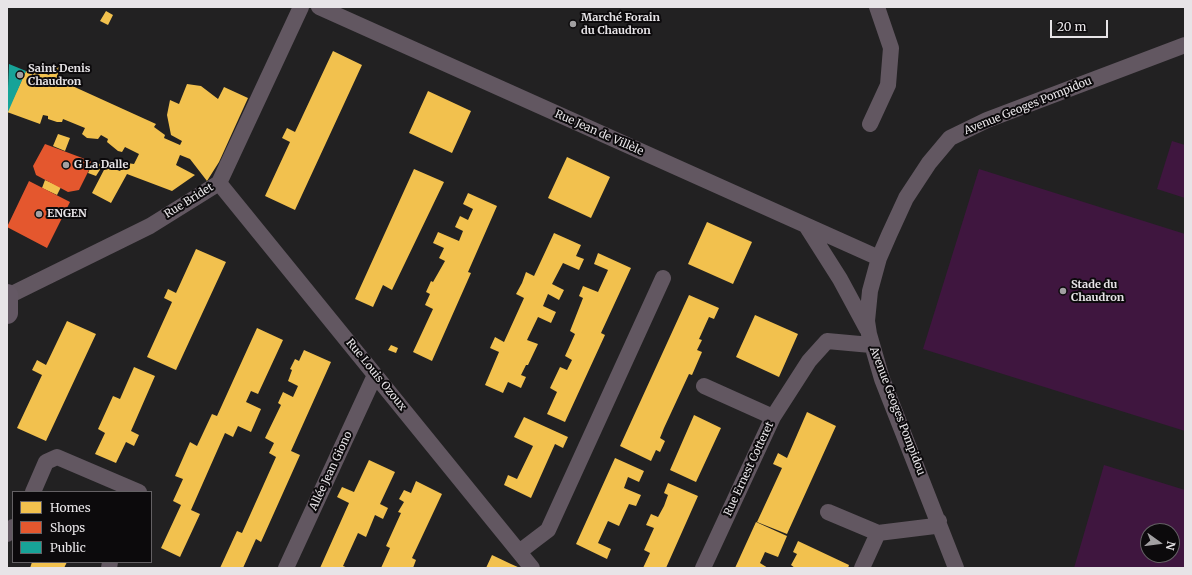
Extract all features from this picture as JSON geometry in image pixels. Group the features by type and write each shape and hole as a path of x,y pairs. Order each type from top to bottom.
{"street":[{"name":"Rue Bridet","path":"7,302 150,226 219,183 301,7"},
{"name":"Rue Jean de Villèle","path":"319,7 879,258"},
{"path":"870,124 888,85 891,48 877,7"},
{"name":"Avenue Geoges Pompidou","path":"956,568 939,521 882,379 870,339 867,321 870,291 879,258 906,198 929,163 950,138 987,120 1185,45"},
{"name":"Rue Louis Ozoux","path":"219,183 532,568"},
{"path":"773,417 809,361 826,341 870,339 840,279 807,227"},
{"path":"519,552 548,530 663,278"},
{"name":"Allée Jean Giono","path":"286,568 375,375"},
{"name":"Rue Ernest Cotteret","path":"703,568 773,417 704,386"},
{"path":"33,491 46,462 57,457 137,491"},
{"path":"828,512 878,532 934,526 939,521"},
{"path":"862,568 878,532"}],"shaded area":[{"path":"1172,141 1185,145 1185,198 1157,189"},
{"name":"Stade du Chaudron","path":"979,169 1185,234 1185,431 923,349"},
{"path":"1104,465 1185,490 1185,568 1074,568"}],"building: Homes":[{"path":"106,11 113,15 108,25 100,21"},
{"path":"333,51 362,65 295,210 265,196 290,142 282,138 287,128 295,132"},
{"path":"54,66 59,67 57,79 156,124 154,127 165,135 164,138 180,145 182,141 171,135 167,115 170,100 179,104 187,84 201,86 218,99 224,87 248,98 219,162 207,181 190,159 180,155 176,165 195,175 172,191 127,174 111,203 92,193 106,166 120,171 127,163 134,164 139,154 125,147 122,152 118,151 107,142 108,139 101,135 98,139 87,138 82,134 85,128 63,119 62,122 57,122 48,119 48,116 43,115 40,124 7,112 26,71 33,75 36,70 49,75"},
{"path":"428,91 471,111 452,153 409,133"},
{"path":"58,134 70,138 65,151 53,146"},
{"path":"567,157 610,177 591,218 548,198"},
{"path":"93,162 103,165 96,176 88,173"},
{"path":"414,169 444,182 392,290 383,285 373,307 355,299"},
{"path":"45,180 61,187 57,195 42,188"},
{"path":"468,193 497,206 468,272 471,273 432,361 413,352 433,309 425,305 430,294 426,292 431,281 433,282 445,261 439,258 444,248 433,243 438,232 459,241 463,231 455,227 460,216 468,220 473,209 463,204"},
{"path":"707,222 752,242 733,284 688,264"},
{"path":"554,233 581,245 576,256 584,259 579,270 563,263 552,284 564,290 559,300 548,294 543,306 556,312 551,323 538,317 527,340 538,344 528,365 526,365 521,375 526,377 521,388 508,382 503,393 485,385 499,352 490,348 495,337 504,342 524,298 516,294 526,272 534,276"},
{"path":"196,249 226,262 176,370 147,357 172,302 164,298 168,289 176,293"},
{"path":"598,253 631,268 601,333 605,335 565,422 547,414 557,392 550,388 560,367 567,370 572,360 565,356 575,334 570,331 583,298 579,296 583,286 598,292 608,270 594,264"},
{"path":"689,295 719,308 714,319 709,317 699,339 702,340 697,350 702,352 692,375 689,374 664,428 660,438 665,441 660,452 656,450 651,461 620,446"},
{"path":"755,315 798,334 779,377 736,357"},
{"path":"67,321 96,334 46,441 17,428 42,375 32,370 37,360 46,365"},
{"path":"257,328 283,340 258,394 251,391 246,402 261,409 251,432 238,426 233,437 225,433 191,510 200,514 180,557 161,548 181,505 173,501 183,479 175,476 190,442 197,446 212,414 217,416"},
{"path":"391,345 398,348 396,353 388,350"},
{"path":"304,350 331,362 291,451 300,455 261,542 256,539 243,568 220,568 237,531 242,533 276,457 269,453 274,443 265,438 281,405 278,403 283,392 293,397 298,386 288,381 292,370 290,369 295,359 299,361"},
{"path":"134,367 155,376 131,431 139,435 134,446 126,442 116,463 95,454 105,433 98,429 113,396 120,399"},
{"path":"807,412 836,426 787,534 757,522 782,468 773,464 778,453 787,458"},
{"path":"694,415 721,428 696,482 670,470"},
{"path":"524,417 568,437 563,448 555,444 531,498 504,485 508,475 517,479 533,446 514,437"},
{"path":"615,458 644,471 639,482 628,477 624,488 641,495 636,506 629,504 619,526 608,521 598,543 611,549 607,559 576,544"},
{"path":"369,460 395,472 380,504 388,508 383,519 375,515 366,537 358,533 343,566 348,568 320,568 349,503 337,497 342,487 354,492"},
{"path":"416,481 442,494 412,558 416,560 413,568 381,568 390,548 386,546 401,513 398,512 404,502 399,499 404,490 411,493"},
{"path":"668,483 698,496 666,568 643,568 650,553 644,550 654,528 646,525 651,514 658,517 664,506 668,495 664,493"},
{"path":"756,522 787,536 778,557 765,552 760,563 768,568 735,568"},
{"path":"798,541 849,565 848,568 795,568 791,565 797,554 793,552"},
{"path":"492,555 511,564 520,568 486,568"},
{"path":"32,563 66,563 64,568 30,568"}],"building: Shops":[{"path":"45,144 93,162 79,190 68,192 36,175 33,166"},
{"name":"ENGEN","path":"29,181 70,202 47,248 7,227"}],"building: Public":[{"path":"9,64 26,71 7,112"}],"place":[{"name":"Marché Forain du Chaudron","path":"573,24"},
{"name":"Saint Denis Chaudron","path":"20,75"},
{"name":"G La Dalle","path":"66,165"},
{"name":"ENGEN","path":"39,214"},
{"name":"Stade du Chaudron","path":"1063,291"}]}
